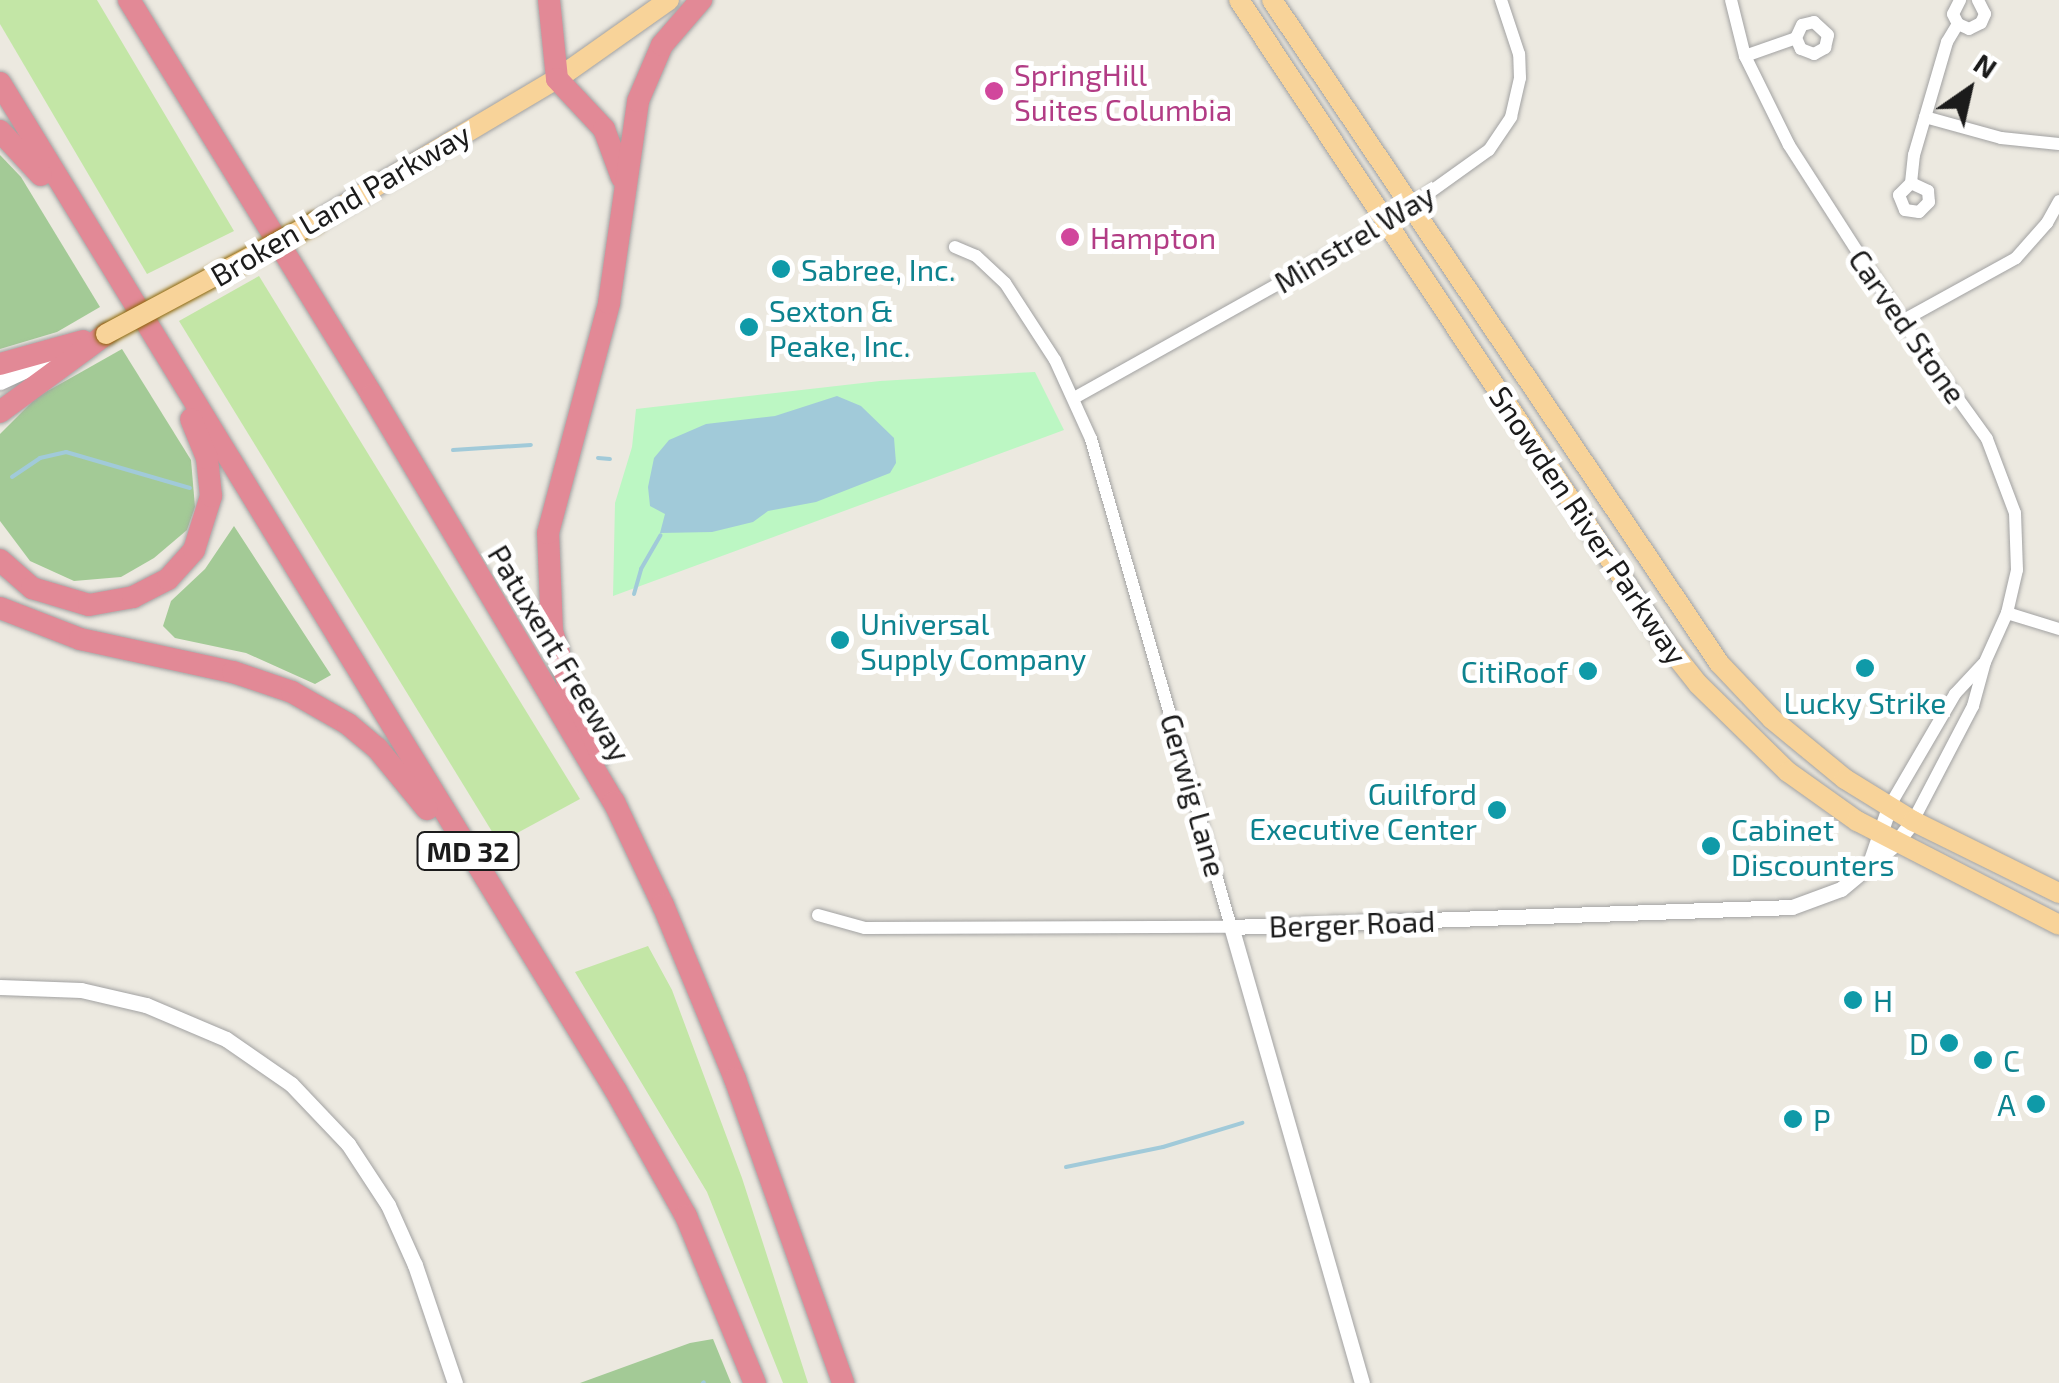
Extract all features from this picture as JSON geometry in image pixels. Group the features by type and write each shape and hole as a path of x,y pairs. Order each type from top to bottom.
{"highway":[{"name":"Patuxent Freeway","path":"129,0 596,771 663,905 772,1173 843,1383"},
{"path":"549,0 556,79 604,129 623,182"},
{"path":"663,905 619,792 569,686 548,602 546,564 553,503 598,352 638,101 662,45 700,0"},
{"name":"MD 32","path":"0,84 548,981 686,1216 756,1383"},
{"path":"0,131 24,153 110,264"},
{"path":"0,560 32,588 89,605 151,590 194,550 208,516 211,475 200,438 153,333"},
{"path":"0,364 106,334"},
{"path":"0,412 106,334"},
{"path":"0,608 80,639 264,682 308,699 348,724 412,788 548,981"}],"main road":[{"name":"Broken Land Parkway","path":"106,334 314,223 556,79 668,0"},
{"name":"Snowden River Parkway","path":"1239,0 1664,640 1698,684 1788,772 1886,838 2059,925"},
{"name":"Snowden River Parkway","path":"1274,0 1719,663 1806,750 1889,807 2059,893"}],"street":[{"name":"Minstrel Way","path":"1074,398 1388,223 1474,163 1511,117 1520,69 1501,0"},
{"name":"Carved Stone","path":"1730,0 1744,56 1814,188 1902,321 1973,418 2007,482 2018,550 2007,613 1985,662 1967,719 1913,821"},
{"path":"1911,182 1947,42 1958,24 1954,9 1960,0"},
{"path":"1958,24 1969,28 1981,23 1984,14 1978,0"},
{"path":"1744,56 1796,38"},
{"path":"1925,116 2001,138 2059,144"},
{"path":"1902,321 2016,258 2047,223 2059,201"},
{"name":"Gerwig Lane","path":"955,247 976,256 1005,283 1074,398 1100,464 1362,1383"},
{"name":"Broken Land Parkway","path":"0,382 106,334"},
{"path":"2007,613 2059,629"},
{"name":"Carved Stone","path":"1889,807 1955,694 1985,662"},
{"name":"Berger Road","path":"1886,838 1889,807"},
{"name":"Berger Road","path":"818,915 864,928 1231,927 1792,907 1840,890 1872,860 1886,838 1913,821"},
{"path":"0,987 81,990 146,1004 226,1039 291,1084 348,1144 388,1205 415,1265 455,1383"}],"green space":[{"path":"0,0 97,0 234,231 147,274 0,24"},
{"path":"0,155 21,177 100,307 57,332 0,349"},
{"path":"259,276 580,799 499,843 179,321"},
{"path":"122,349 191,460 195,507 187,530 154,558 121,577 74,581 30,561 0,521 0,434 37,397"},
{"path":"1035,372 1064,430 613,596 615,503 632,447 636,409 880,381"},
{"path":"234,526 331,675 315,684 246,653 175,638 163,626 171,601 205,569"},
{"path":"648,946 672,990 742,1178 808,1383 783,1383 707,1192 575,972"},
{"path":"713,1339 731,1383 580,1383 690,1343"}],"water":[{"path":"837,396 861,406 894,438 896,463 890,473 816,502 768,511 753,522 712,532 660,533 665,514 650,506 648,487 654,458 669,440 706,424 775,416"}],"waterway":[{"path":"453,450 531,445"},
{"path":"12,477 40,458 66,452 190,488"},
{"path":"598,458 610,459"},
{"path":"634,594 641,569 661,535"},
{"path":"1066,1167 1163,1147 1242,1123"}],"place":[{"name":"SpringHill Suites Columbia","path":"994,91"},
{"name":"Hampton","path":"1070,237"},
{"name":"Sabree, Inc.","path":"781,269"},
{"name":"Sexton & Peake, Inc.","path":"749,327"},
{"name":"Universal Supply Company","path":"840,640"},
{"name":"Lucky Strike","path":"1865,668"},
{"name":"CitiRoof","path":"1588,671"},
{"name":"Guilford Executive Center","path":"1497,810"},
{"name":"Cabinet Discounters","path":"1711,846"},
{"name":"H","path":"1853,1000"},
{"name":"D","path":"1949,1043"},
{"name":"C","path":"1983,1060"},
{"name":"A","path":"2036,1104"},
{"name":"P","path":"1793,1119"}]}
